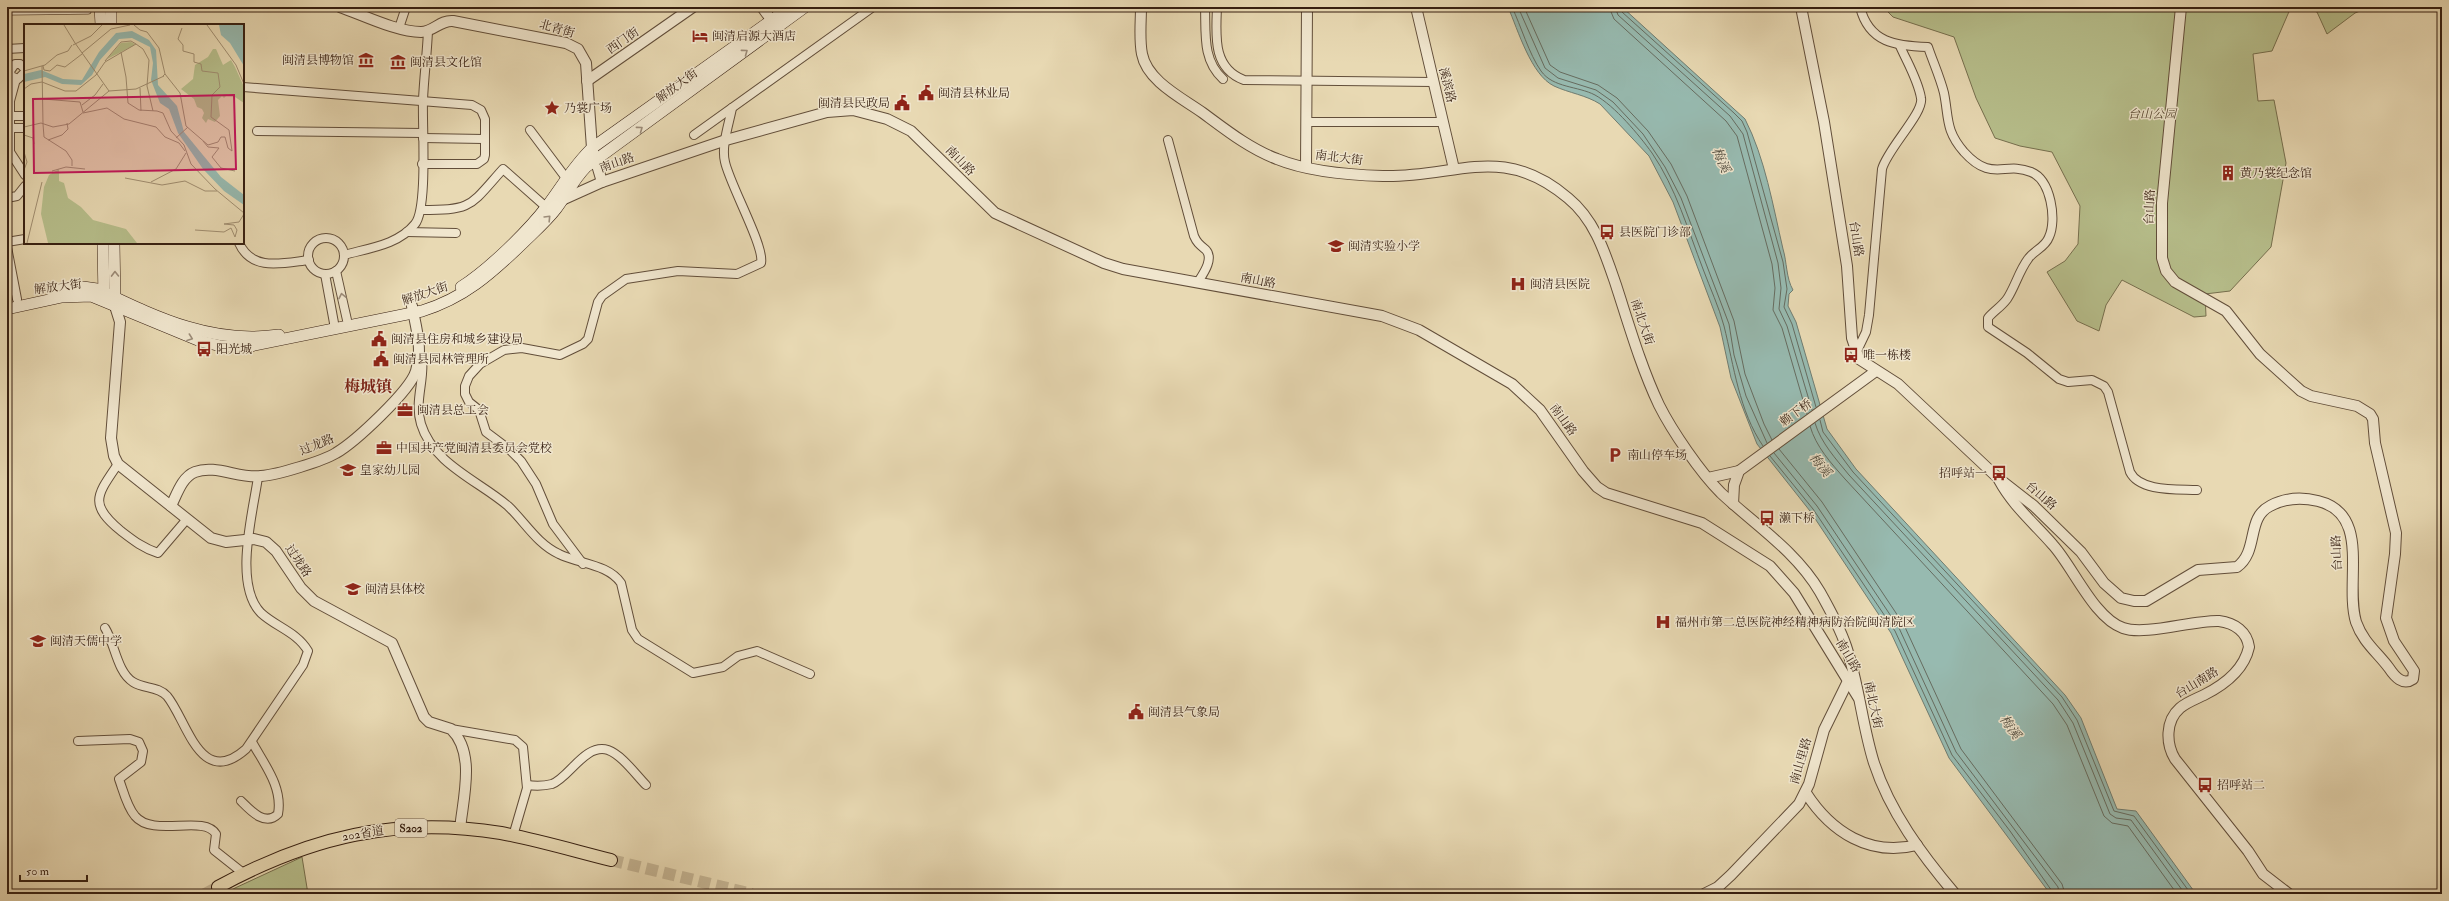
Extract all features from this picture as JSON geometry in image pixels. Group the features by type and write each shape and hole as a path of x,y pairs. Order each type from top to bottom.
{"main road":[{"path":"100,7 101,24"},
{"path":"111,7 111,24"},
{"name":"解放大街","path":"12,301 82,287 104,297 185,327 222,336 243,338 272,336 347,320 412,309 439,298 469,282 490,265 546,207 566,178 592,148 790,7"},
{"name":"解放大街","path":"116,301 188,337 211,344 232,347 257,346 453,300 480,283 551,215 579,174 805,7"},
{"path":"103,244 104,297"},
{"path":"114,244 116,301"},
{"name":"解放大街","path":"7,309 74,296 104,297"},
{"name":"202省道","path":"218,886 243,873 293,851 339,837 388,829 460,829 513,836 611,860"}],"street":[{"path":"340,7 399,28 417,32 428,31 423,101 421,210 419,219 407,232 386,244 344,255"},
{"path":"399,28 406,7"},
{"name":"西门街","path":"588,81 693,7"},
{"path":"762,7 772,21"},
{"path":"694,135 873,7"},
{"name":"南北大街","path":"1141,7 1142,54 1154,77 1250,145 1276,159 1306,167 1385,176 1432,174 1454,169 1489,166 1522,171 1549,184 1580,209 1592,225 1604,250 1659,404 1708,478 1733,504 1782,547 1810,576 1822,595 1845,642 1853,671 1869,745 1878,776 1890,801 1917,845 1955,894"},
{"path":"1205,7 1208,55 1213,68 1223,79"},
{"path":"1217,7 1217,49 1222,62 1231,72 1244,80 1433,82"},
{"path":"1306,167 1307,7"},
{"name":"溪滨路","path":"1416,7 1454,169"},
{"name":"台山路","path":"1801,7 1819,94 1844,245 1849,278 1852,338 1859,360 1905,391 1998,478 2034,506 2081,552 2113,593 2134,601 2146,601 2153,598 2198,570 2237,566 2250,550 2258,518 2271,505 2284,500 2300,499 2317,500 2332,506 2344,515 2351,536 2352,598 2356,621 2362,635 2372,650 2395,676 2405,682 2413,679 2414,671 2394,641 2386,618 2395,554 2396,533 2375,443 2373,419 2370,414 2357,406 2302,391 2260,354 2226,311 2175,282 2169,276 2164,265 2162,203 2181,7"},
{"path":"1860,7 1866,24 1872,31 1886,41 1900,46 1928,47 1944,93 1948,126 1964,151 1983,167 2031,172 2040,180 2050,196 2053,218 2049,238 2046,243 2029,257 2007,299 1988,318 1988,327 2027,353 2059,379 2068,382 2086,379 2104,386 2108,392 2130,472 2135,480 2162,488 2197,490"},
{"path":"7,12 88,11"},
{"name":"北青街","path":"428,31 442,22 453,21 566,43 578,49 583,55 588,81 592,148 602,182"},
{"path":"1856,354 1866,332 1869,315 1882,170 1891,149 1917,113 1921,104 1919,92 1900,46"},
{"path":"7,49 24,48"},
{"path":"16,79 11,76 8,70 13,65 18,63 24,72"},
{"path":"24,74 16,79 8,101 10,116 10,159 24,174"},
{"path":"244,87 423,101 477,107 484,114 484,159 477,164 422,164"},
{"path":"583,564 553,524 536,484 520,461 510,450 486,432 479,410 469,402 465,394 465,386 480,364 504,350 522,348 560,355 582,344 588,339 598,302 602,296 626,280 678,271 737,274 761,263 760,248 724,162 724,150 732,108"},
{"name":"南山路","path":"562,200 602,182 726,140 834,111 854,110 873,114 895,122 911,131 982,202 1001,216 1110,265 1368,313 1395,320 1419,330 1495,373 1520,390 1540,410 1597,487 1615,497 1684,516 1702,523 1770,566 1794,593 1858,697"},
{"path":"10,116 24,116"},
{"path":"1306,122 1443,122"},
{"path":"10,128 24,128"},
{"path":"530,130 566,178"},
{"path":"257,132 423,135 484,139"},
{"path":"1168,140 1194,236 1196,241 1208,253 1209,258 1198,282"},
{"path":"421,210 454,210 467,206 503,169 546,207"},
{"path":"7,198 17,196 24,187"},
{"path":"407,232 456,233"},
{"path":"327,238 338,242 344,255 343,262 336,271 325,274 314,269 310,260 311,246 321,239 327,238"},
{"path":"7,242 24,239"},
{"path":"240,244 249,258 259,263 310,260"},
{"path":"7,247 12,301"},
{"path":"336,271 347,320"},
{"path":"325,274 334,323"},
{"path":"116,301 120,322 111,448 118,464 101,489 100,508 109,521 137,544 143,548 158,553 187,519"},
{"name":"过龙路","path":"171,506 186,478 194,472 208,470 258,477 330,456 348,445 409,385 416,372 420,346 412,309"},
{"path":"420,346 423,360 419,415 425,435 434,450 476,484 507,506 552,551 583,564 608,571 617,577 621,583 634,635 687,671 700,673 723,667 738,656 757,651 810,674"},
{"name":"赖下桥","path":"1742,468 1876,371"},
{"name":"过垅路","path":"118,464 187,519 218,541 260,540 271,546 296,582 314,601 392,643 424,717 430,722 450,729"},
{"path":"1708,478 1742,468"},
{"path":"1733,504 1734,485 1742,468"},
{"path":"105,628 128,677 138,684 152,687 166,695 199,752 214,760 228,760 241,754 252,742 302,665 308,651 297,638 265,616 256,606 246,580 249,540 258,477"},
{"name":"台山南路","path":"1998,478 2015,506 2054,546 2089,596 2116,625 2132,630 2219,621 2232,625 2246,635 2249,648 2239,668 2218,688 2180,708 2169,727 2168,743 2175,759 2248,851 2263,874 2289,894"},
{"name":"南山里路","path":"1704,894 1718,887 1731,875 1756,847 1792,812 1806,793 1824,730 1853,671"},
{"path":"450,729 518,742 525,750 527,785 513,836"},
{"path":"450,729 463,749 466,761 460,829"},
{"path":"78,741 130,739 139,742 143,750 141,762 119,779 134,816 142,821 176,828 197,825 211,828 216,834 214,850 243,873"},
{"path":"241,801 258,817 270,818 278,814 280,800 276,786 252,742"},
{"path":"527,785 552,784 561,778 580,760 596,751 605,750 619,758 646,785"},
{"path":"1806,793 1824,817 1855,840 1870,846 1888,849 1917,845"}],"green space":[{"name":"台山公园","path":"1883,7 2291,7 2272,51 2253,54 2258,101 2274,100 2286,163 2271,247 2230,291 2205,294 2206,316 2194,317 2122,280 2106,305 2099,331 2077,321 2047,272 2065,261 2078,244 2080,206 2052,152 2020,146 1995,138 1976,98 1954,37 1893,17"},
{"path":"2301,7 2370,7 2355,13 2327,34 2317,12"},
{"path":"302,857 308,894 225,894 235,888"}],"water":[{"name":"梅溪","path":"1508,7 1622,7 1745,119 1763,166 1772,199 1789,280 1793,290 1789,294 1788,306 1796,322 1827,429 1856,469 2065,695 2081,718 2117,809 2136,811 2196,894 2052,894 2048,891 1949,758 1891,633 1810,511 1757,444 1731,378 1720,327 1673,202 1649,156 1600,104 1589,98 1554,86 1546,80 1532,62 1526,51"}],"tunnel":[{"path":"611,860 752,894"},
{"path":"205,894 218,887"}],"place":[{"name":"闽清启源大酒店","path":"700,36"},
{"name":"闽清县博物馆","path":"366,60"},
{"name":"闽清县文化馆","path":"398,62"},
{"name":"闽清县林业局","path":"926,93"},
{"name":"闽清县民政局","path":"902,103"},
{"name":"乃裳广场","path":"552,108"},
{"name":"黄乃裳纪念馆","path":"2228,173"},
{"name":"县医院门诊部","path":"1607,232"},
{"name":"闽清实验小学","path":"1336,246"},
{"name":"闽清县医院","path":"1518,284"},
{"name":"闽清县住房和城乡建设局","path":"379,339"},
{"name":"阳光城","path":"204,349"},
{"name":"唯一栋楼","path":"1851,355"},
{"name":"闽清县园林管理所","path":"381,359"},
{"name":"闽清县总工会","path":"405,410"},
{"name":"中国共产党闽清县委员会党校","path":"384,448"},
{"name":"南山停车场","path":"1615,455"},
{"name":"皇家幼儿园","path":"348,470"},
{"name":"招呼站一","path":"1999,473"},
{"name":"濑下桥","path":"1767,518"},
{"name":"闽清县体校","path":"353,589"},
{"name":"福州市第二总医院神经精神病防治院闽清院区","path":"1663,622"},
{"name":"闽清天儒中学","path":"38,641"},
{"name":"闽清县气象局","path":"1136,712"},
{"name":"招呼站二","path":"2205,785"}],"district":[{"name":"梅城镇","path":"368,387"}]}
